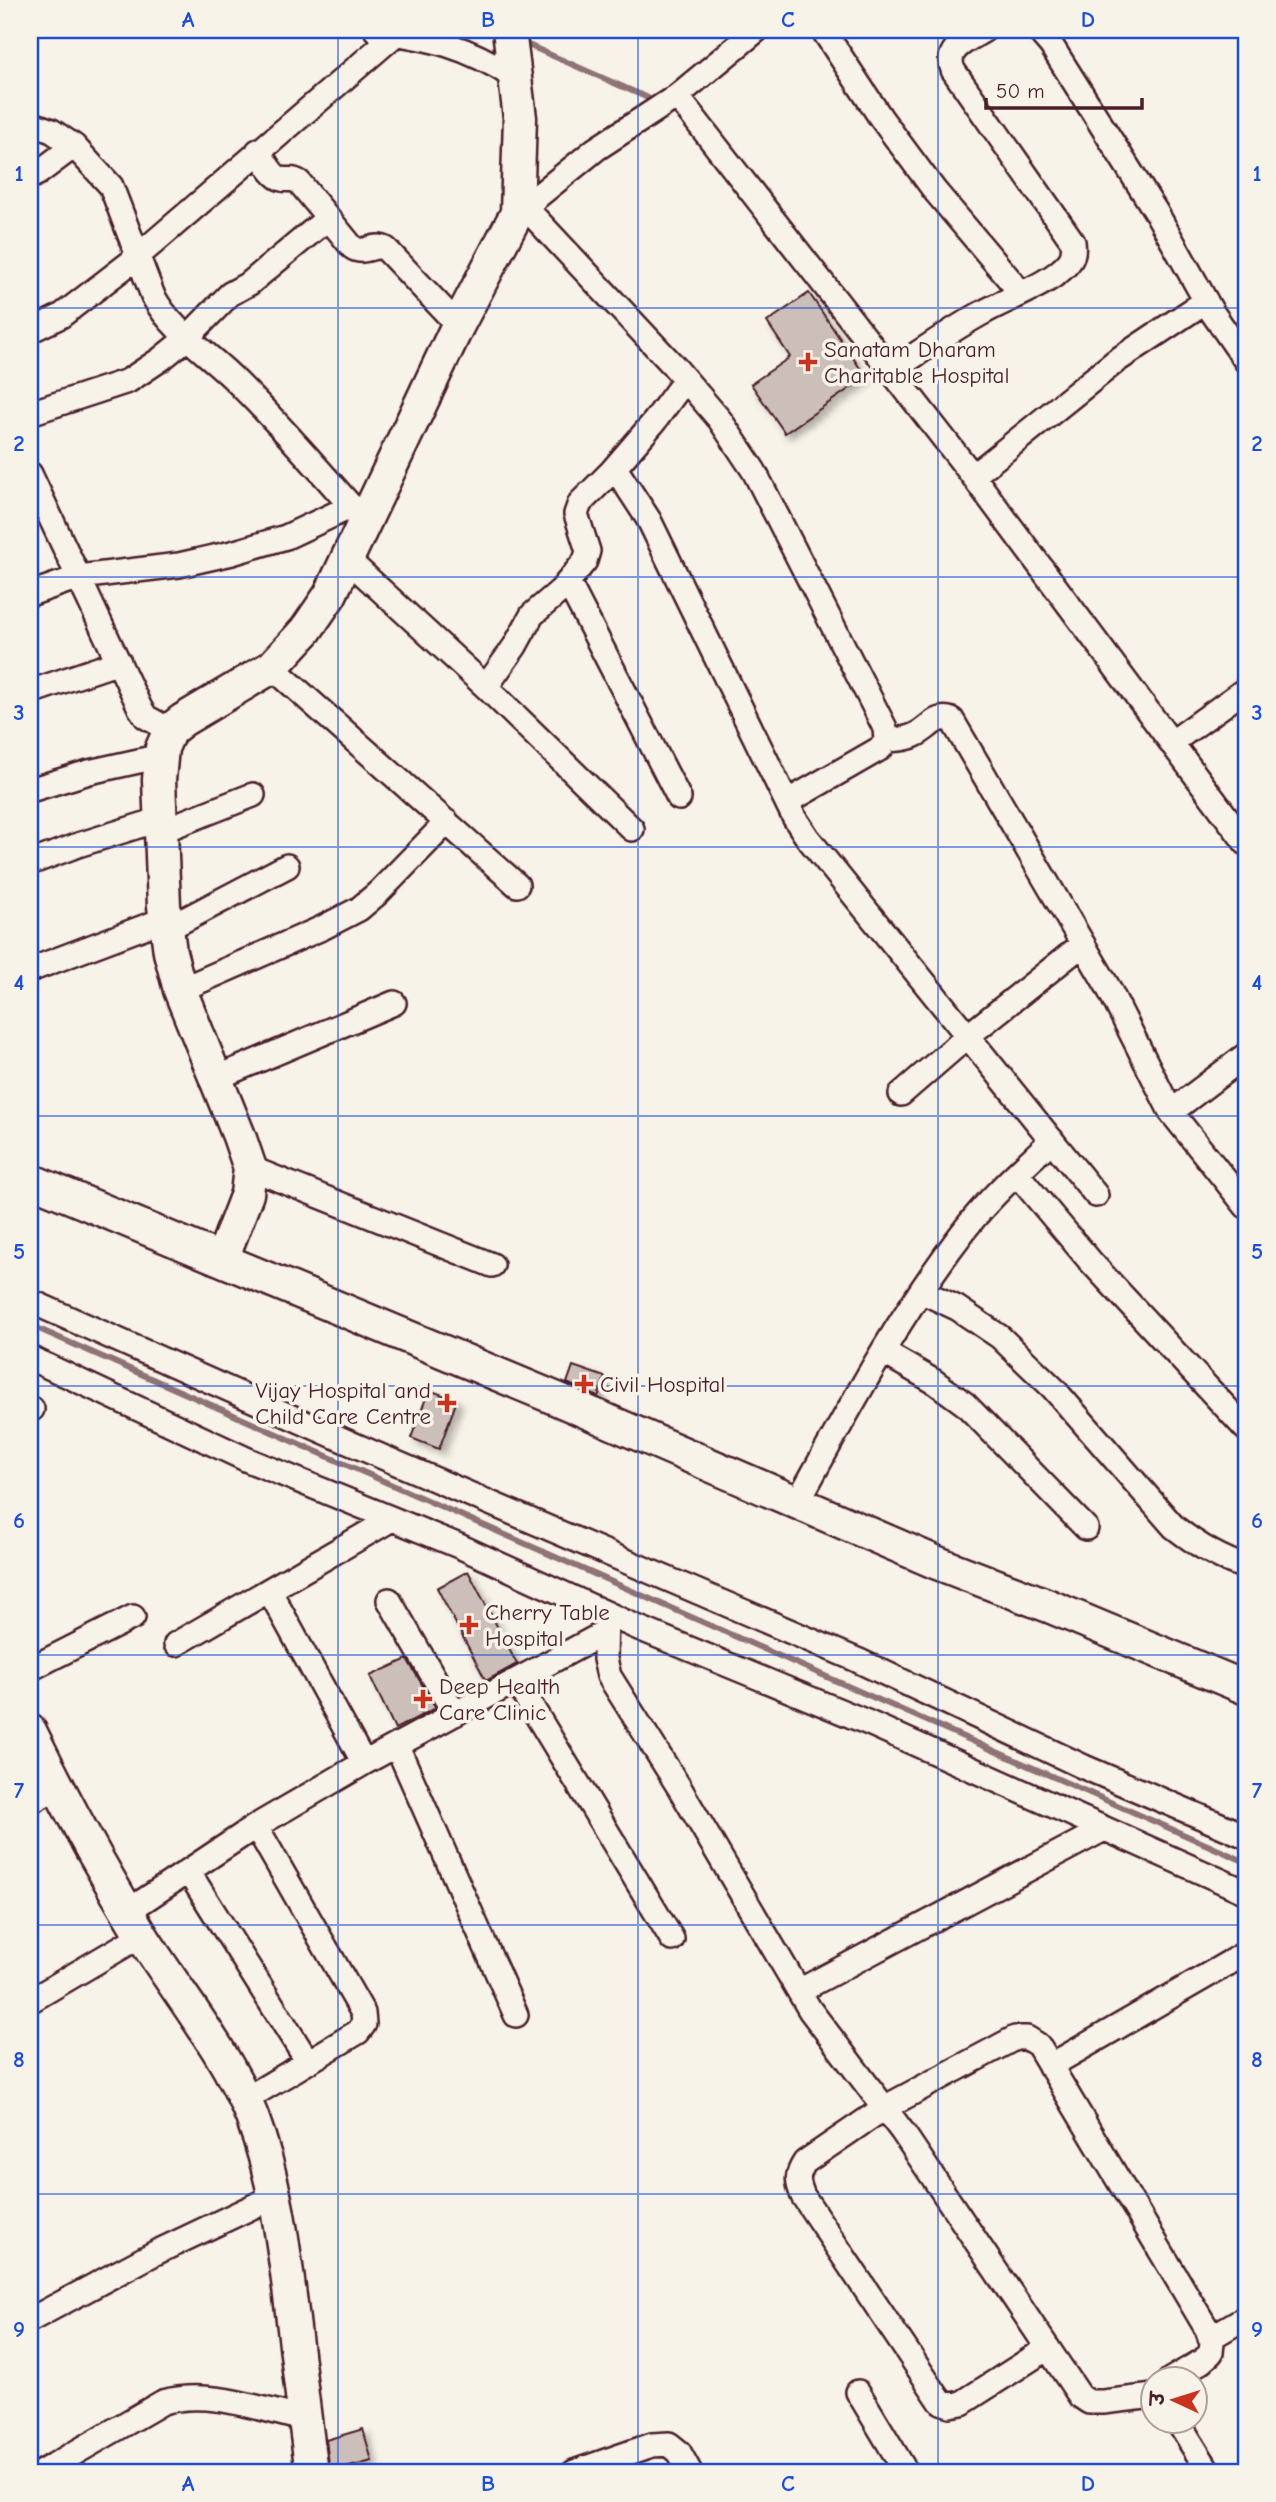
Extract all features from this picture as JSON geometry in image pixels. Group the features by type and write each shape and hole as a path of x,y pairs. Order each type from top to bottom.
{"street":[{"path":"509,30 520,118 521,210 685,380 720,421 754,471 885,728 886,740 881,748 787,802"},
{"path":"222,1259 247,1194 250,1168 180,990 170,952 166,924 159,780 166,743 183,720 272,667 306,630 330,595 346,559 358,514 521,210 596,149 677,96 757,30"},
{"path":"823,30 831,46 881,118 935,191 1021,293"},
{"path":"891,371 983,312 1058,272 1069,262 1074,251 1073,242 953,70 950,61 953,51 984,30"},
{"path":"1038,30 1051,45 1156,212 1206,301 1246,361"},
{"path":"30,331 61,316 137,256 258,151 387,32 431,38 459,47 481,56 514,77"},
{"path":"677,96 973,476 1246,843"},
{"path":"30,123 52,131 74,146 111,186 162,313 236,381 358,514"},
{"path":"30,177 74,146"},
{"path":"258,151 275,176 285,180 294,178 299,182 356,250 377,246 387,249 458,324"},
{"path":"30,414 128,381 187,338 230,294 250,283 328,218"},
{"path":"973,476 1116,361 1206,301"},
{"path":"486,687 515,646 532,615 568,582 585,561 588,551 576,514 580,503 615,468 685,380"},
{"path":"615,468 649,520 787,802 807,837 1096,1195"},
{"path":"30,474 146,717 166,743"},
{"path":"30,594 79,577 180,565 232,553 358,514"},
{"path":"346,559 486,687 632,829"},
{"path":"568,582 679,798"},
{"path":"30,692 119,662"},
{"path":"272,667 517,885"},
{"path":"1171,743 1246,689"},
{"path":"886,740 917,735 937,719 952,720 1108,987 1171,1112 1246,1206"},
{"path":"30,790 89,772 166,743"},
{"path":"30,863 78,845 161,825 253,795"},
{"path":"180,990 359,909 447,822"},
{"path":"30,970 166,924 287,866"},
{"path":"901,1094 968,1035 1083,944"},
{"path":"215,1079 394,1003"},
{"path":"1171,1112 1246,1055"},
{"path":"797,1503 883,1352 921,1292 967,1227 1052,1140"},
{"path":"250,1168 492,1265"},
{"path":"1017,1174 1091,1262 1246,1429"},
{"path":"30,1180 498,1375 935,1562 1246,1688"},
{"path":"921,1292 957,1308 1000,1337 1053,1388 1174,1527 1225,1561 1246,1567"},
{"path":"30,1301 350,1443 857,1660 1084,1767 1246,1836"},
{"path":"883,1352 935,1382 965,1404 1086,1528"},
{"path":"30,1358 248,1460 459,1546 605,1623 869,1723 1246,1892"},
{"path":"176,1644 392,1519"},
{"path":"269,1590 364,1763"},
{"path":"390,1600 455,1714"},
{"path":"30,1669 133,1617"},
{"path":"30,2001 135,1923 188,1871 256,1826 364,1763 516,1681 605,1623"},
{"path":"605,1623 605,1659 609,1676 679,1787 825,2031 884,2108 1080,2396 1089,2402 1140,2397"},
{"path":"516,1681 672,1939"},
{"path":"30,1731 58,1787 135,1923 206,2034 244,2100 270,2169 282,2230 312,2472"},
{"path":"397,1746 516,2015"},
{"path":"30,1802 58,1787"},
{"path":"244,2100 358,2032 364,2024 363,2013 256,1826"},
{"path":"799,1991 1104,1829"},
{"path":"188,1871 308,2062"},
{"path":"1050,2066 1246,1953"},
{"path":"1048,2348 962,2403 950,2405 941,2402 803,2196 797,2182 799,2171 805,2162 884,2108 1015,2038 1027,2038 1038,2045 1207,2329 1211,2353 1193,2366"},
{"path":"30,2320 155,2253 275,2196"},
{"path":"1210,2338 1246,2317"},
{"path":"858,2392 906,2472"},
{"path":"42,2472 163,2402 180,2397 205,2397 304,2419"},
{"path":"1187,2436 1209,2472"},
{"path":"574,2472 652,2445 668,2444 679,2452 690,2472"}],"building":[{"path":"809,293 866,377 785,433 751,384 790,357 767,322"},
{"path":"573,1366 605,1377 598,1397 567,1383"},
{"path":"429,1390 457,1400 439,1449 411,1438"},
{"path":"468,1571 517,1664 486,1681 437,1588"},
{"path":"407,1659 436,1708 395,1729 370,1676"},
{"path":"363,2429 372,2461 330,2472 326,2440"}],"waterway":[{"path":"526,44 648,98"},
{"path":"30,1325 1246,1862"}],"place":[{"name":"Sanatam Dharam Charitable Hospital","path":"808,362"},
{"name":"Civil Hospital","path":"584,1384"},
{"name":"Vijay Hospital and Child Care Centre","path":"447,1403"},
{"name":"Cherry Table Hospital","path":"469,1625"},
{"name":"Deep Health Care Clinic","path":"423,1699"}]}
